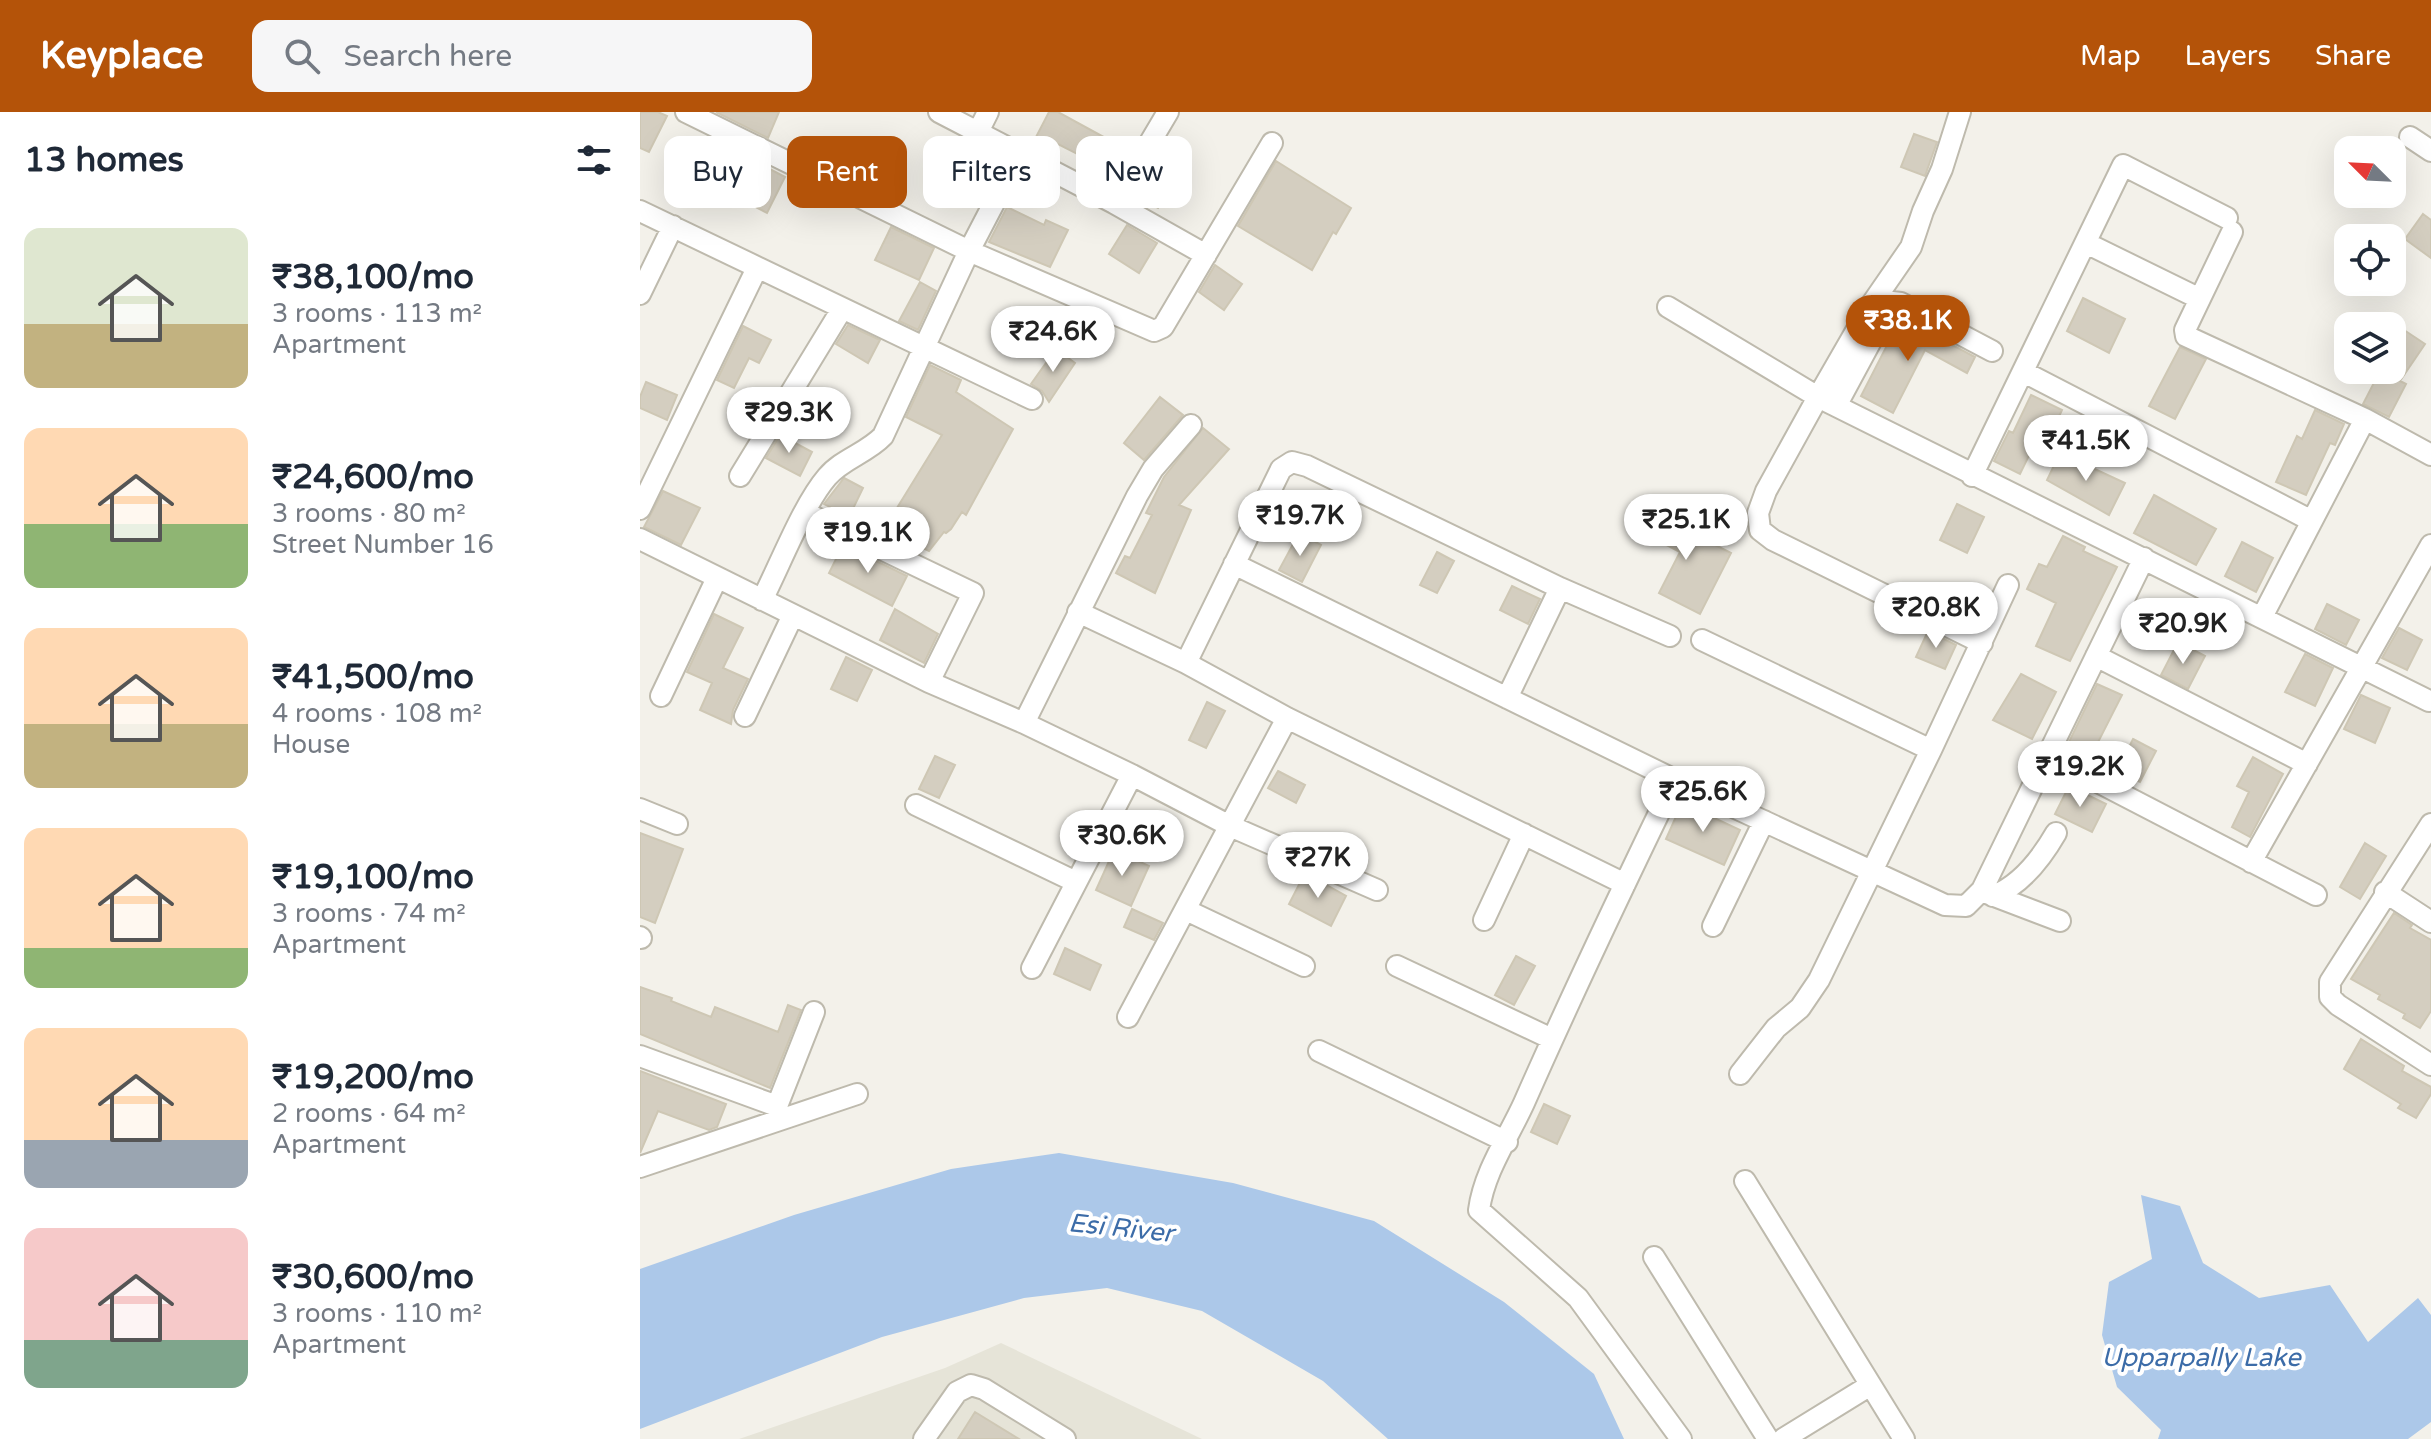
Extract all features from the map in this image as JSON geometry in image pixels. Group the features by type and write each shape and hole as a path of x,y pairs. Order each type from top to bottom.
{"street":[{"path":"686,112 969,251 1154,331 1163,327 1272,143"},
{"path":"939,112 985,136"},
{"path":"978,132 988,112"},
{"path":"1154,136 1168,112"},
{"path":"1827,402 1871,305 1911,247 1942,169 1960,112"},
{"path":"2410,137 2431,151"},
{"path":"1972,476 2123,165 2230,225 2185,330 2186,336 2365,419 2431,455"},
{"path":"762,600 828,475 883,436 991,208"},
{"path":"1123,208 1206,255"},
{"path":"640,211 1032,399"},
{"path":"640,294 673,226"},
{"path":"2086,243 2192,295"},
{"path":"640,509 757,268"},
{"path":"1982,643 1773,540 1760,530 1758,513 1766,491 1892,302 1901,303 1992,351"},
{"path":"1668,307 1827,402 2429,701"},
{"path":"740,476 842,309"},
{"path":"2024,372 2312,521"},
{"path":"2262,617 2365,419"},
{"path":"1024,723 1135,501 1153,469 1191,425"},
{"path":"1186,663 1281,469 1292,462 1307,466 1560,588 1670,636"},
{"path":"806,513 973,593 929,682"},
{"path":"640,539 929,682 1132,775 1230,826 1377,890"},
{"path":"2251,862 2431,545"},
{"path":"1988,893 2048,756 2144,558"},
{"path":"1234,564 1675,780 1945,905 1966,906 1988,893 2005,891 2043,857 2056,833"},
{"path":"661,696 717,578"},
{"path":"1740,1074 1776,1028 1800,1008 1819,980 2008,585"},
{"path":"1507,698 1560,588"},
{"path":"1078,612 1186,663 1287,718 1625,884"},
{"path":"745,716 793,615"},
{"path":"1702,640 1931,750"},
{"path":"2096,656 2307,764"},
{"path":"1128,1017 1287,718"},
{"path":"2048,756 2316,895"},
{"path":"1032,968 1132,775"},
{"path":"1675,780 1552,1039 1507,1142 1482,1188 1479,1210 1578,1298 1681,1439"},
{"path":"916,805 1076,882"},
{"path":"640,809 677,824"},
{"path":"1713,926 1764,821"},
{"path":"2431,824 2330,982 2330,997 2338,1005 2431,1065"},
{"path":"1484,920 1524,834"},
{"path":"2385,892 2431,922"},
{"path":"1988,893 2060,921"},
{"path":"1186,910 1304,966"},
{"path":"1397,966 1552,1039"},
{"path":"779,1113 814,1012"},
{"path":"1319,1051 1507,1142"},
{"path":"640,1056 779,1113"},
{"path":"640,1167 779,1113 857,1094"},
{"path":"1745,1181 1904,1439"},
{"path":"1654,1257 1768,1439"},
{"path":"924,1439 957,1392 971,1385 984,1389 1065,1439"},
{"path":"1783,1439 1869,1386"}],"shaded area":[{"path":"1001,1343 1202,1439 739,1439 945,1368"}],"water":[{"name":"Esi River","path":"1059,1153 1233,1183 1374,1221 1504,1302 1594,1374 1624,1439 1388,1439 1323,1381 1202,1311 1107,1288 1024,1298 882,1337 640,1429 640,1269 794,1215 951,1169"},
{"name":"Upparpally Lake","path":"2141,1195 2180,1206 2203,1263 2259,1298 2330,1285 2368,1342 2418,1298 2431,1315 2431,1422 2408,1439 2158,1439 2161,1430 2117,1387 2102,1335 2109,1282 2152,1259"}],"building":[{"path":"640,112 658,112 667,116 649,152 640,148"},
{"path":"716,112 779,112 769,136"},
{"path":"1049,112 1058,112 1102,136 1076,136 1076,153 1060,145 1060,136 1037,136"},
{"path":"1914,134 1937,142 1925,176 1901,167"},
{"path":"1276,161 1351,208 1336,234 1333,232 1312,270 1238,226"},
{"path":"771,170 785,177 771,205"},
{"path":"1006,208 1044,225 1046,220 1068,230 1050,267 989,242"},
{"path":"2423,214 2431,220 2431,258 2406,240"},
{"path":"1127,225 1157,243 1139,273 1109,254"},
{"path":"891,227 934,248 919,280 875,260"},
{"path":"1215,265 1242,284 1224,310 1199,292"},
{"path":"920,282 936,291 918,330 899,321"},
{"path":"2083,298 2125,319 2109,353 2067,331"},
{"path":"1901,318 1975,357 1967,373 1925,350 1893,413 1861,396"},
{"path":"848,325 880,340 868,363 836,344"},
{"path":"743,326 771,340 759,363 749,358 734,388 717,380"},
{"path":"2406,331 2425,344 2406,372"},
{"path":"2180,347 2206,359 2175,419 2149,406"},
{"path":"1056,349 1075,363 1049,402 1042,391 1031,384"},
{"path":"930,365 961,380 956,392 1013,429 966,515 962,512 951,529 944,532 929,551 884,529 942,435 906,417"},
{"path":"646,382 677,395 667,420 640,408 640,397"},
{"path":"2373,384 2406,384 2389,417 2363,404"},
{"path":"2031,395 2062,410 2048,440 2039,435 2020,474 1994,461 2009,431 2013,433"},
{"path":"1160,397 1183,415 1144,460 1124,443"},
{"path":"2315,410 2344,424 2335,445 2330,443 2306,495 2276,482 2297,436 2302,439"},
{"path":"1203,428 1229,449 1179,505 1191,510 1155,593 1116,573 1125,556 1130,558 1152,515 1146,513 1164,477"},
{"path":"780,435 812,452 800,476 766,458"},
{"path":"2060,453 2125,483 2109,515 2047,480"},
{"path":"844,478 863,488 849,517 824,504"},
{"path":"663,491 700,508 681,545 644,527"},
{"path":"2154,495 2216,529 2196,565 2134,533"},
{"path":"1957,504 1984,517 1967,553 1940,540"},
{"path":"1644,509 1731,553 1700,614 1659,593 1680,552 1634,528"},
{"path":"1299,533 1321,545 1302,582 1279,570"},
{"path":"2063,536 2085,547 2083,551 2117,567 2070,661 2036,646 2056,603 2027,589 2039,564 2047,567"},
{"path":"2242,542 2273,558 2256,592 2225,576"},
{"path":"843,545 907,576 892,606 829,573"},
{"path":"1437,552 1454,561 1437,593 1420,585"},
{"path":"1512,586 1540,599 1528,624 1500,610"},
{"path":"2327,604 2359,620 2346,645 2315,629"},
{"path":"895,609 938,634 924,663 880,640"},
{"path":"714,614 743,628 723,668 748,679 733,710 731,724 700,710 712,683 687,672"},
{"path":"2399,628 2422,640 2407,670 2382,658"},
{"path":"1928,631 1956,645 1945,669 1916,657"},
{"path":"2178,642 2205,656 2188,689 2161,675"},
{"path":"2305,654 2333,668 2315,706 2285,692"},
{"path":"846,657 872,670 857,701 831,689"},
{"path":"2021,674 2056,692 2032,739 1993,720"},
{"path":"2097,684 2122,695 2090,758 2067,746"},
{"path":"2361,695 2390,708 2375,743 2344,729"},
{"path":"1207,702 1225,711 1206,748 1189,740"},
{"path":"2133,739 2156,751 2140,782 2117,771"},
{"path":"935,756 955,765 939,798 919,789"},
{"path":"2253,757 2283,774 2250,837 2232,827 2249,792 2237,786"},
{"path":"1278,771 1305,785 1296,803 1268,788"},
{"path":"2069,786 2106,804 2092,832 2055,814"},
{"path":"1682,803 1740,830 1724,865 1666,839"},
{"path":"640,833 683,849 655,923 640,917"},
{"path":"2365,843 2386,856 2360,899 2340,887"},
{"path":"1114,850 1149,866 1131,906 1096,890"},
{"path":"1305,873 1346,896 1331,926 1289,904"},
{"path":"1132,909 1163,923 1154,940 1124,927"},
{"path":"2394,913 2412,925 2410,928 2431,940 2431,1011 2420,1028 2403,1018 2405,1014 2378,999 2380,995 2351,979"},
{"path":"1065,948 1101,965 1090,990 1054,974"},
{"path":"1516,956 1535,966 1514,1005 1495,995"},
{"path":"640,987 711,1017 715,1007 778,1032 788,1005 801,1010 770,1088 640,1034"},
{"path":"2361,1039 2404,1066 2402,1071 2431,1087 2431,1094 2416,1118 2398,1108 2401,1104 2344,1069"},
{"path":"640,1071 726,1104 717,1127 709,1130 658,1111 640,1153"},
{"path":"1544,1104 1570,1116 1557,1144 1531,1132"},
{"path":"975,1412 1019,1439 958,1439"}]}
